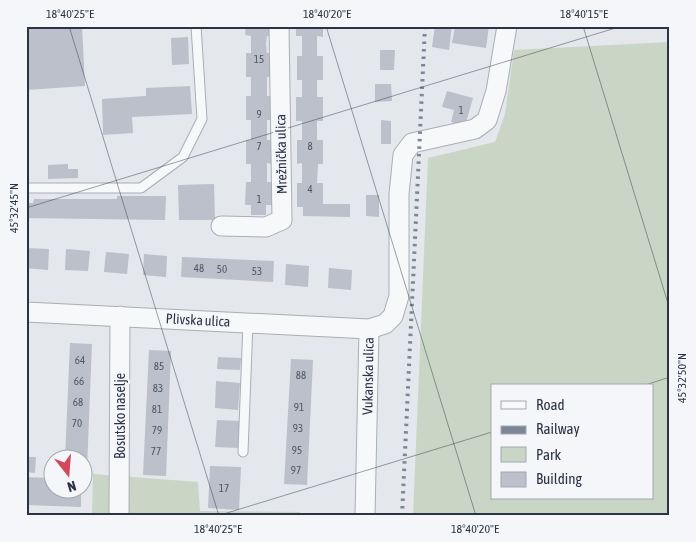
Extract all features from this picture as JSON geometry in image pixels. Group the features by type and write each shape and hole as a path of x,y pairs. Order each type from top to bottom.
{"street":[{"name":"Mrežnička ulica","path":"221,226 266,227 282,220 279,26"},
{"name":"Vukanska ulica","path":"365,516 369,330 384,324 393,316 399,296 399,194 403,155 412,143 475,129 487,120 496,91 507,26"},
{"name":"Plivska ulica","path":"26,312 369,330"},
{"name":"Bosutsko naselje","path":"119,516 120,316"}],"lane":[{"path":"26,188 141,188 184,157 202,119 196,26"},
{"path":"243,452 248,323"}],"green space":[{"path":"670,42 670,516 413,516 428,158 495,142 505,114 514,50"},
{"path":"93,474 198,482 200,511 300,512 300,516 92,516"}],"building":[{"path":"26,26 82,26 85,86 26,90"},
{"path":"246,26 272,26 272,36 267,36 266,44 267,53 272,53 272,77 267,77 267,96 273,96 272,120 267,120 267,140 273,140 272,164 267,163 267,182 272,182 272,205 266,205 266,215 251,215 251,205 245,205 246,182 251,182 251,164 246,164 246,140 251,140 251,120 246,120 246,96 251,96 251,77 246,77 246,53 251,53 251,36 245,35"},
{"path":"296,26 323,26 323,37 317,36 317,56 323,56 323,80 317,80 317,97 323,97 323,121 317,121 317,140 323,140 323,164 318,164 317,183 323,183 323,204 350,204 350,217 303,216 303,207 297,207 297,183 302,183 302,163 297,164 297,140 302,140 302,121 296,121 296,97 302,97 302,80 297,80 297,56 302,56 302,36 296,36"},
{"path":"435,26 452,26 449,50 432,47"},
{"path":"455,26 489,26 486,48 452,43"},
{"path":"188,37 189,64 172,65 171,38"},
{"path":"380,50 395,50 394,70 380,70"},
{"path":"375,84 391,84 392,101 375,102"},
{"path":"190,86 192,114 132,117 133,133 103,135 102,99 146,96 146,88"},
{"path":"447,91 473,98 465,126 451,122 454,110 442,107"},
{"path":"381,120 391,121 391,144 381,144"},
{"path":"68,164 68,169 78,169 78,178 48,179 48,165"},
{"path":"214,184 215,220 179,220 178,185"},
{"path":"366,195 379,195 379,217 366,216"},
{"path":"117,196 166,196 165,220 26,218 26,203 33,203 34,199 117,199"},
{"path":"26,248 49,249 48,270 26,268"},
{"path":"66,249 90,251 88,271 65,270"},
{"path":"106,252 129,254 127,274 104,272"},
{"path":"144,254 167,256 166,277 143,275"},
{"path":"182,257 274,261 273,282 181,277"},
{"path":"286,264 309,266 308,287 285,285"},
{"path":"329,268 352,270 351,290 328,288"},
{"path":"70,343 92,344 88,450 65,450"},
{"path":"149,350 171,351 166,476 143,475"},
{"path":"218,357 241,358 240,370 217,369"},
{"path":"291,359 313,360 307,485 284,484"},
{"path":"216,381 240,383 238,410 215,408"},
{"path":"217,420 241,421 239,448 215,447"},
{"path":"26,457 36,457 35,473 26,472"},
{"path":"210,466 241,467 239,510 208,508"},
{"path":"26,477 42,478 42,500 81,500 81,507 26,505"}],"railway":[{"path":"402,516 425,26"}]}
